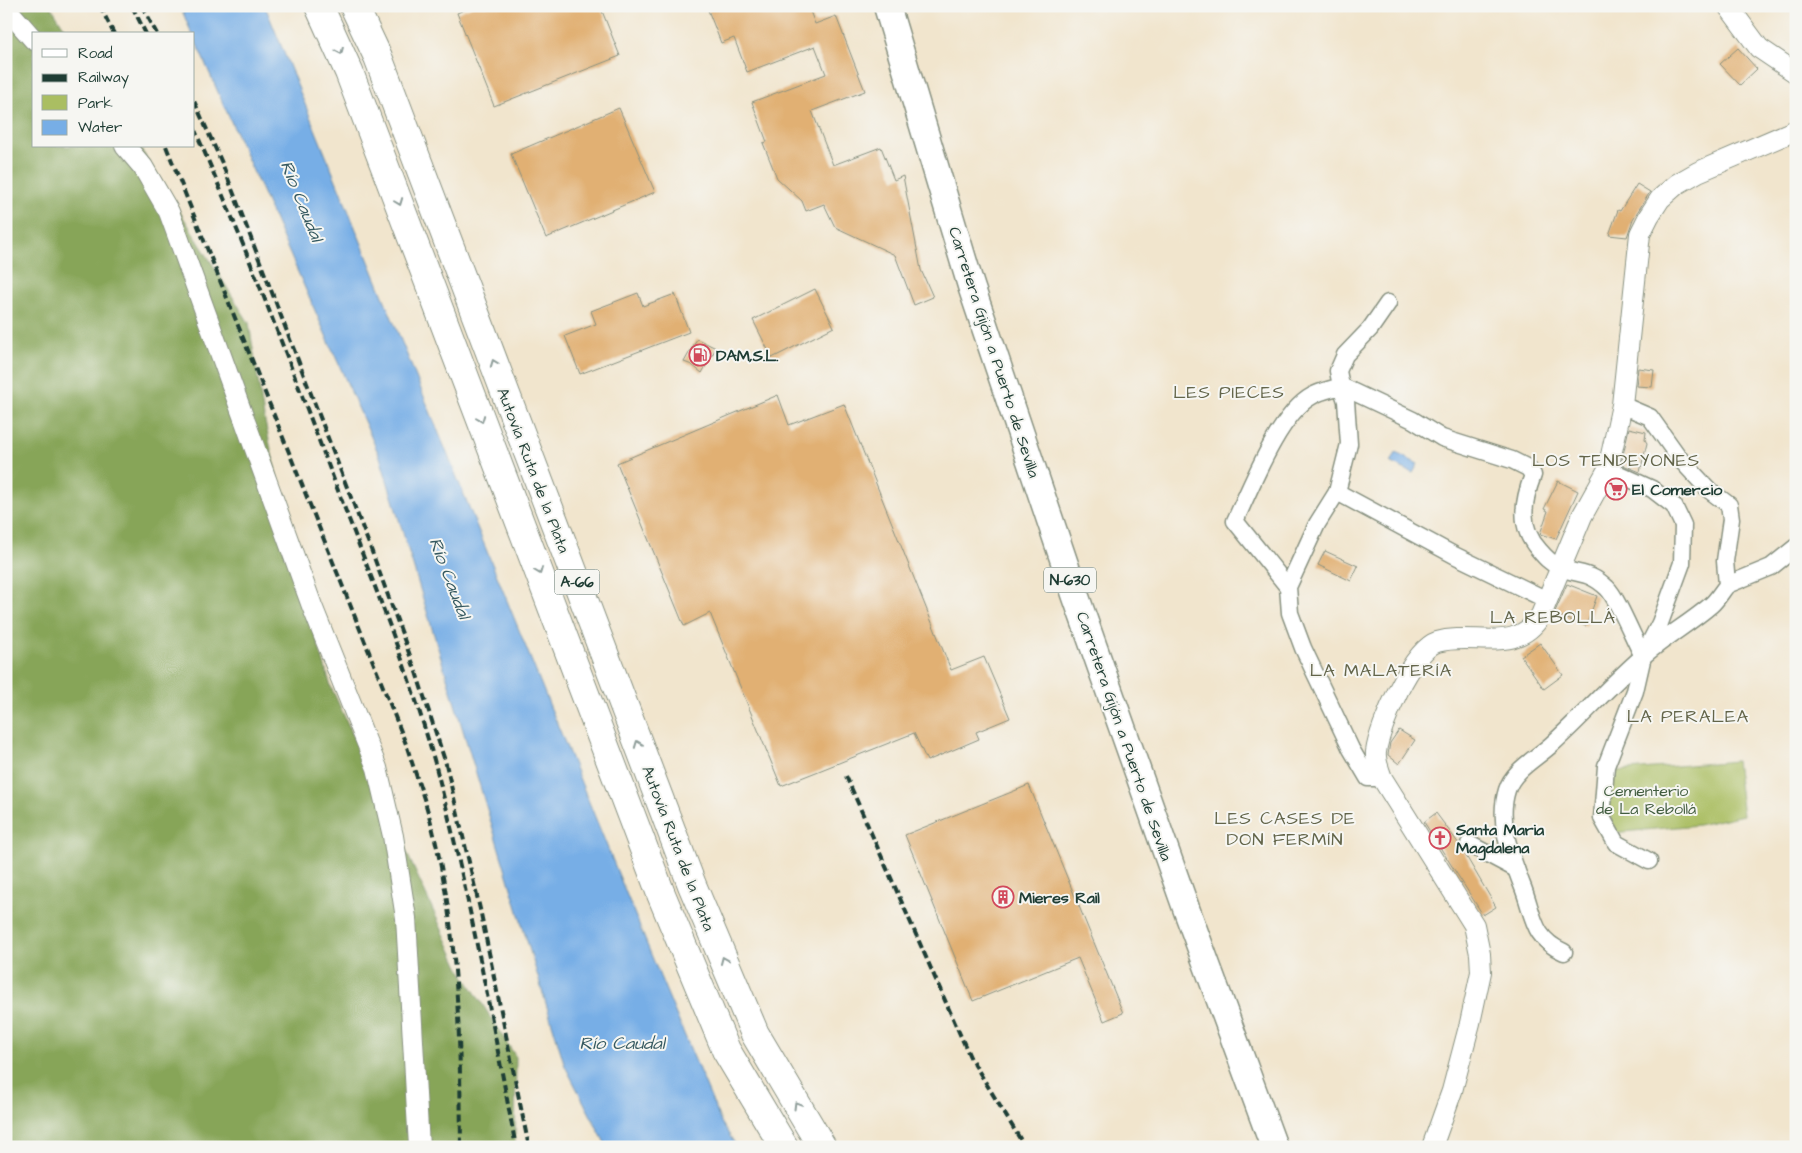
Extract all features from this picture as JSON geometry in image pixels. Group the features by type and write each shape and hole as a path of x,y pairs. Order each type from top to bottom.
{"highway":[{"name":"Autovía Ruta de la Plata","path":"319,6 349,72 661,894 726,1050 784,1147"},
{"name":"Autovía Ruta de la Plata","path":"354,6 378,57 692,885 755,1034 822,1147"},
{"name":"Carretera Gijón a Puerto de Sevilla","path":"887,6 971,286 1073,588 1187,911 1274,1147"}],"street":[{"path":"1728,6 1760,48 1796,73"},
{"path":"6,8 32,38"},
{"path":"1432,1147 1452,1091 1470,1023 1482,972 1480,954 1474,925 1382,778 1375,755 1382,726 1413,665 1425,648 1436,642 1502,639 1526,634 1534,627 1582,516 1608,469 1622,405 1640,234 1648,216 1660,198 1677,184 1698,172 1796,130"},
{"path":"128,148 143,167 169,212 312,606 377,768 393,836 406,918 419,1147"},
{"path":"1382,778 1368,778 1351,749 1303,648 1290,613 1288,587 1316,524 1337,492 1349,444 1346,401 1338,371 1345,355 1370,329 1388,303"},
{"path":"1288,587 1235,521 1266,456 1291,413 1312,396 1341,386 1413,420 1442,438 1512,460 1528,468 1533,475 1524,503 1524,524 1531,542 1549,561 1560,568 1590,574 1609,590 1643,656"},
{"path":"1622,405 1650,417 1680,459 1709,490 1729,505 1731,518 1725,561 1727,584"},
{"path":"1608,469 1652,489 1674,506 1683,525 1682,563 1660,623 1643,656 1635,691 1606,766 1602,818 1616,843 1649,861"},
{"path":"1337,492 1454,555 1547,600"},
{"path":"1564,952 1550,946 1533,924 1525,892 1505,832 1504,804 1508,787 1523,768 1575,724 1599,697 1643,656 1712,604 1727,584 1771,567 1796,547"},
{"path":"1469,844 1516,868"}],"green space":[{"path":"6,6 51,6 67,32 32,32 32,148 140,148 249,323 264,417 300,583 331,687 460,969 516,1057 515,1147 6,1147"},
{"name":"Cementerio de La Rebollá","path":"1736,761 1743,815 1698,825 1612,833 1606,772"}],"water":[{"name":"Río Caudal","path":"180,6 265,6 659,974 721,1122 737,1147 607,1147 565,1066 380,457 195,40 195,32 191,32"},
{"path":"1396,453 1418,464 1413,473 1391,463"}],"building":[{"path":"473,6 600,6 620,56 494,106 457,13"},
{"path":"719,6 808,6 815,24 836,16 865,91 812,111 833,165 881,147 894,180 903,176 921,270 933,297 914,305 895,255 835,227 824,204 806,211 802,201 777,178 763,143 767,142 752,102 826,74 815,46 747,72 734,38 721,43 708,10"},
{"path":"1738,48 1757,69 1740,85 1720,64"},
{"path":"619,108 655,192 546,238 511,154"},
{"path":"1637,184 1650,192 1633,219 1627,237 1609,235 1618,210 1620,211"},
{"path":"815,289 834,327 772,358 753,320"},
{"path":"638,293 643,306 675,294 689,332 580,374 565,336 596,324 591,311"},
{"name":"DAM,S.L.","path":"697,339 716,348 702,373 692,365 684,362"},
{"path":"1638,368 1654,370 1652,387 1636,386"},
{"path":"778,395 789,425 844,404 951,670 984,657 1010,718 976,732 979,739 927,761 914,733 781,786 710,613 684,626 617,463"},
{"path":"1629,428 1646,432 1645,440 1647,443 1640,472 1621,464"},
{"path":"1558,481 1578,491 1556,539 1540,534 1548,511 1544,509"},
{"path":"1325,551 1358,566 1351,581 1318,565"},
{"path":"1567,584 1597,596 1586,626 1554,614"},
{"path":"1540,643 1563,675 1544,689 1521,656"},
{"path":"1399,730 1415,740 1399,764 1388,755 1390,743"},
{"name":"Mieres Rail","path":"1029,785 1123,1013 1104,1021 1078,958 973,1001 905,835"},
{"path":"1436,813 1459,844 1496,907 1483,915 1424,822"}],"railway":[{"path":"100,6 113,32"},
{"path":"132,6 145,32"},
{"path":"142,6 156,32"},
{"path":"195,103 222,163 372,552 416,672 446,764 480,909 529,1147"},
{"path":"195,130 232,217 285,352 390,626 426,732 448,814 469,909 516,1147"},
{"path":"167,148 406,744 429,815 443,877 454,954 459,1031 461,1147"},
{"path":"846,776 970,1057 1025,1147"}],"place":[{"name":"DAM,S.L.","path":"700,355"},
{"name":"El Comercio","path":"1616,489"},
{"name":"Santa Maria Magdalena","path":"1440,838"},
{"name":"Mieres Rail","path":"1003,897"}],"district":[{"name":"LES PIECES","path":"1229,392"},
{"name":"LOS TENDEYONES","path":"1616,460"},
{"name":"LA REBOLLÁ","path":"1553,617"},
{"name":"LA MALATERÍA","path":"1381,670"},
{"name":"LA PERALEA","path":"1688,716"},
{"name":"LES CASES DE DON FERMÍN","path":"1285,828"}]}
